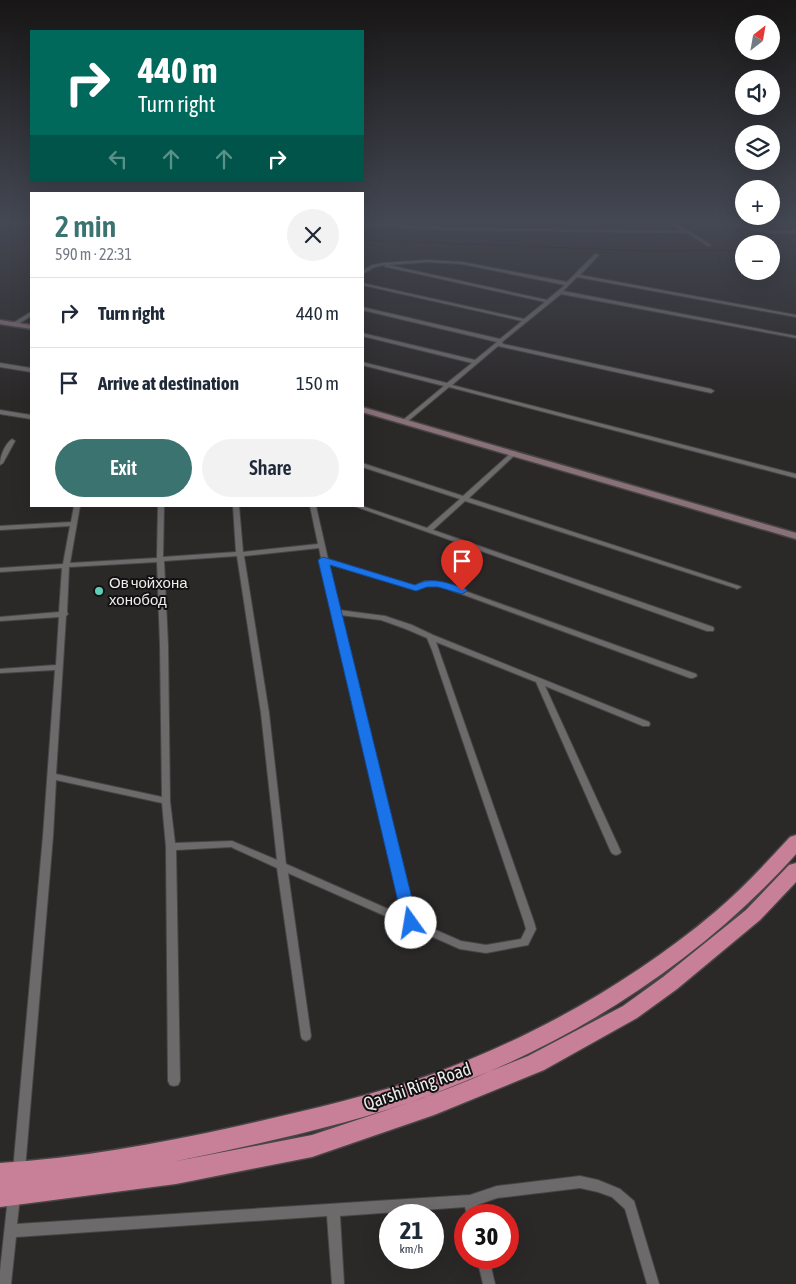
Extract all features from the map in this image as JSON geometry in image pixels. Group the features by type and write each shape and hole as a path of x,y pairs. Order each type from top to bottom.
{"highway":[{"name":"Qarshi Ring Road","path":"8,1184 157,1155 308,1121 438,1083 532,1041 618,993 675,954 740,902 796,842"},
{"name":"Qarshi Ring Road","path":"8,1184 176,1173 312,1146 426,1108 536,1064 630,1012 670,983 753,914 796,870"}],"main road":[{"path":"0,322 30,327"},
{"path":"364,410 796,536"}],"street":[{"path":"460,283 548,302"},
{"path":"563,283 569,284"},
{"path":"616,283 796,316"},
{"path":"364,284 526,321"},
{"path":"405,421 569,284"},
{"path":"560,292 796,338"},
{"path":"364,308 500,341"},
{"path":"15,324 30,315"},
{"path":"364,334 475,362"},
{"path":"500,341 500,345 710,391"},
{"path":"364,364 796,476"},
{"path":"0,365 30,370"},
{"path":"0,412 30,417"},
{"path":"0,463 12,441"},
{"path":"428,531 514,454"},
{"path":"364,466 737,586"},
{"path":"5,1284 10,1231 8,1184 52,776 66,566 77,507"},
{"path":"161,507 160,558 164,645 166,801 172,847 174,1080"},
{"path":"236,507 240,554 265,713 282,867 306,1036"},
{"path":"313,507 323,560 411,923"},
{"path":"360,507 710,629"},
{"path":"0,528 74,524"},
{"path":"0,570 240,554 320,546"},
{"path":"323,560 416,588 425,583 438,584 694,676"},
{"path":"336,612 382,618 409,627 646,724"},
{"path":"0,619 64,614"},
{"path":"172,847 232,844 460,945 486,949 524,942 531,929 430,637"},
{"path":"0,671 60,667"},
{"path":"539,681 616,852"},
{"path":"52,776 166,801"},
{"path":"10,1231 470,1201 497,1192 580,1182 616,1193 630,1205 653,1284"},
{"path":"333,1209 338,1284"},
{"path":"486,1269 489,1284"}],"place":[{"name":"Ов чойхона хонобод","path":"99,591"}],"route":[{"path":"411,923 323,560 416,588 425,583 438,584 462,591"}]}
